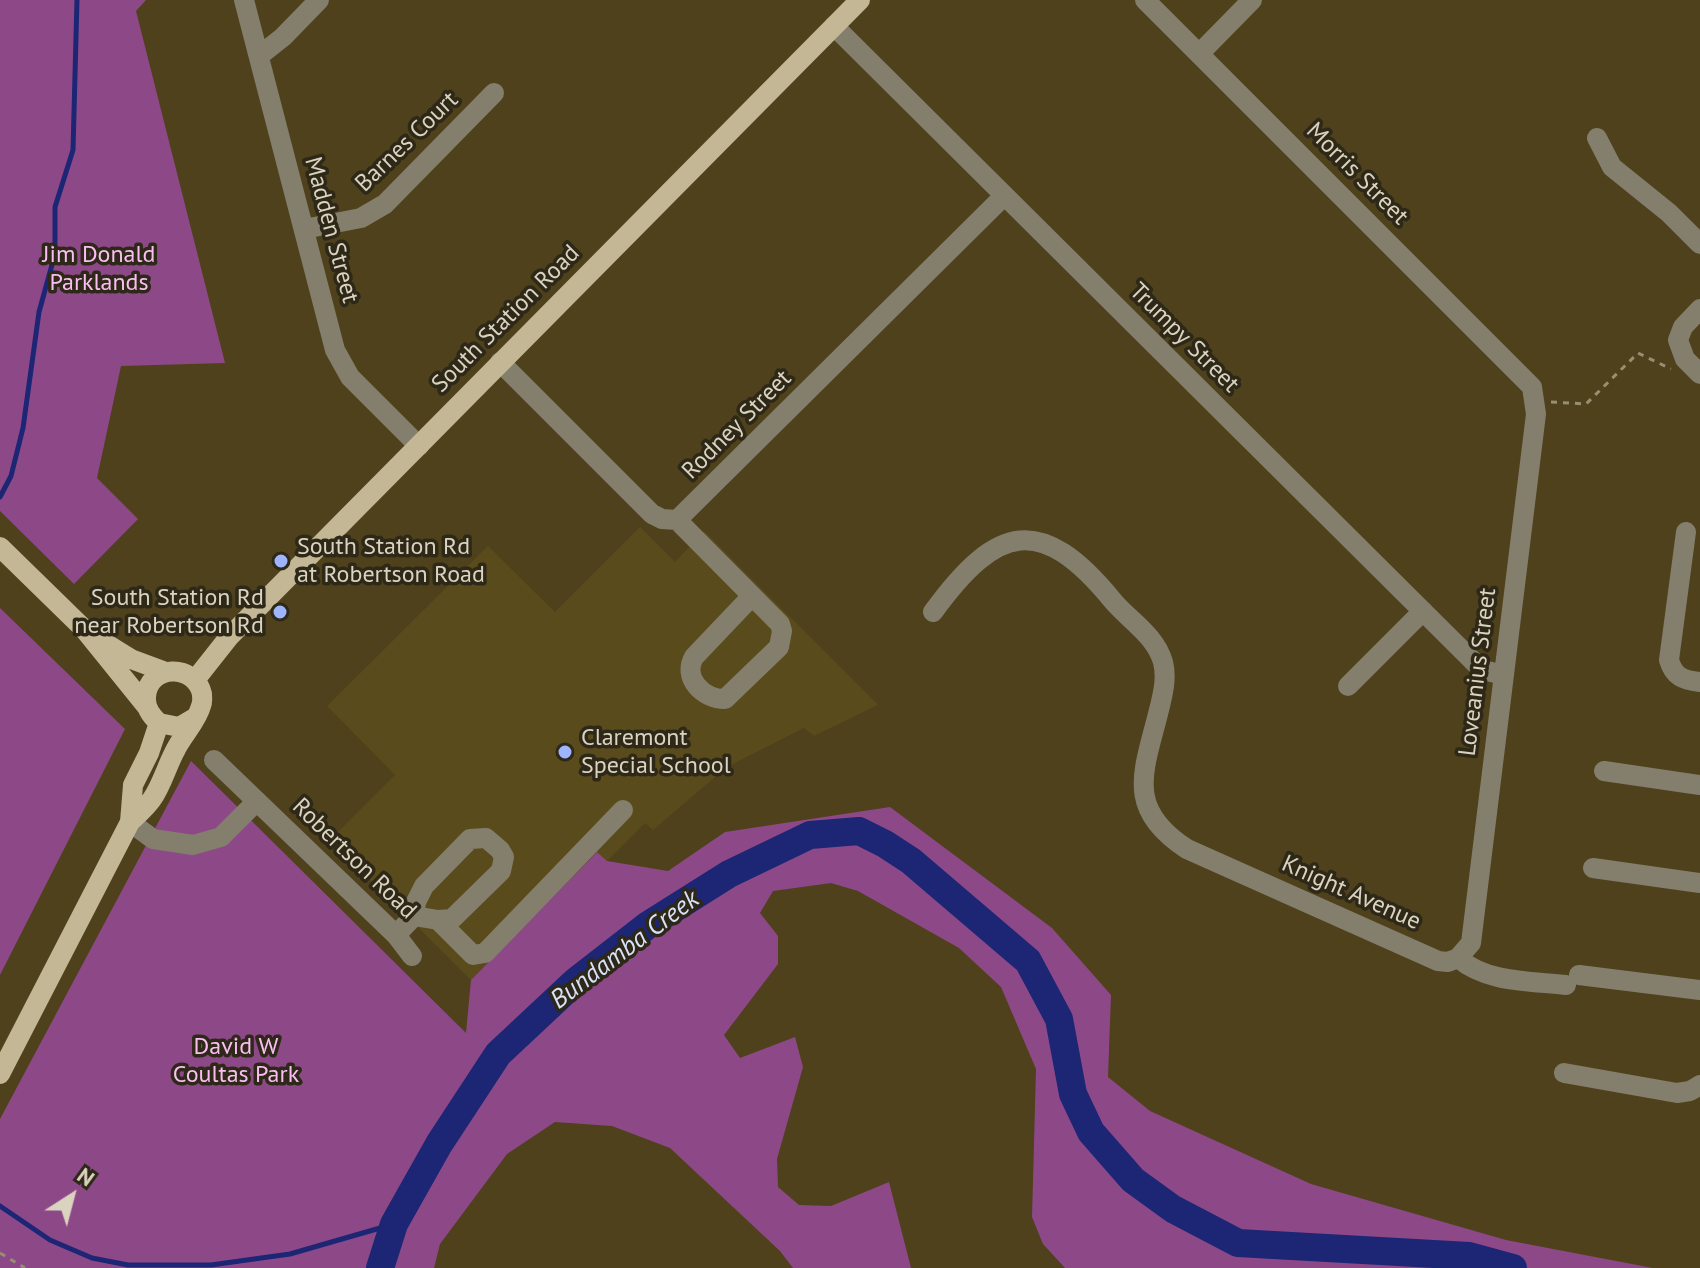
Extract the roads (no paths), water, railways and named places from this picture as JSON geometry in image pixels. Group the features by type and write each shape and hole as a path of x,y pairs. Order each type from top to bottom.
{"main road":[{"name":"South Station Road","path":"195,680 229,637 860,0"},
{"path":"0,547 84,629 153,715 179,727 196,717"},
{"path":"0,1074 130,822 152,799 203,698 195,680 177,671 166,672 131,659 84,629"},
{"path":"130,822 133,785 149,753 153,715 147,690 151,682 166,672"}],"street":[{"name":"Madden Street","path":"244,0 335,350 350,377 419,446"},
{"path":"259,56 283,37 319,0"},
{"name":"Morris Street","path":"1145,0 1534,394"},
{"path":"1199,54 1252,0"},
{"name":"Trumpy Street","path":"834,26 1483,670 1504,675"},
{"name":"Barnes Court","path":"304,229 361,218 385,204 494,93"},
{"path":"1597,138 1612,167 1669,213 1700,244"},
{"name":"Rodney Street","path":"677,520 1004,196"},
{"path":"1700,309 1683,327 1678,340 1685,359 1700,374"},
{"path":"500,362 652,514 662,519 677,520 780,624 782,638 779,647 725,699 715,699 691,679 690,665 752,596"},
{"name":"Loveanius Street","path":"1458,958 1471,943 1534,394"},
{"path":"1686,532 1669,660 1672,671 1678,677 1700,682"},
{"name":"Knight Avenue","path":"933,612 956,580 982,555 1000,544 1038,541 1059,549 1077,562 1153,641 1162,660 1164,692 1144,774 1143,792 1155,823 1168,836 1187,849 1438,961 1448,962 1458,958 1480,973 1495,977 1700,990"},
{"path":"1348,686 1423,611"},
{"name":"Robertson Road","path":"214,760 396,935 412,956"},
{"path":"1604,771 1700,785"},
{"name":"Robertson Road","path":"130,822 153,839 193,845 221,837 257,801"},
{"path":"438,920 473,955 485,953 623,810"},
{"path":"396,935 414,916 416,902 424,886 470,839 478,837 491,841 504,857 501,871 452,919 414,916"},
{"path":"1593,868 1700,883"},
{"path":"1564,1073 1677,1093 1700,1085"}],"waterway":[{"path":"0,497 11,476 23,428 39,312 55,254 55,207 73,150 77,0"},
{"name":"Bundamba Creek","path":"380,1268 394,1224 439,1144 498,1054 576,981 648,925 729,874 810,835 859,831 911,861 1028,961 1059,1019 1073,1094 1091,1132 1133,1180 1173,1209 1238,1243 1469,1256 1513,1268"},
{"path":"0,1206 50,1240 92,1258 128,1265 211,1265 290,1254 394,1224"}],"place":[{"name":"South Station Rd at Robertson Road","path":"281,561"},
{"name":"South Station Rd near Robertson Rd","path":"280,612"},
{"name":"Claremont Special School","path":"565,752"}],"park label":[{"name":"Jim Donald Parklands","path":"99,269"},
{"name":"David W Coultas Park","path":"236,1061"}]}
